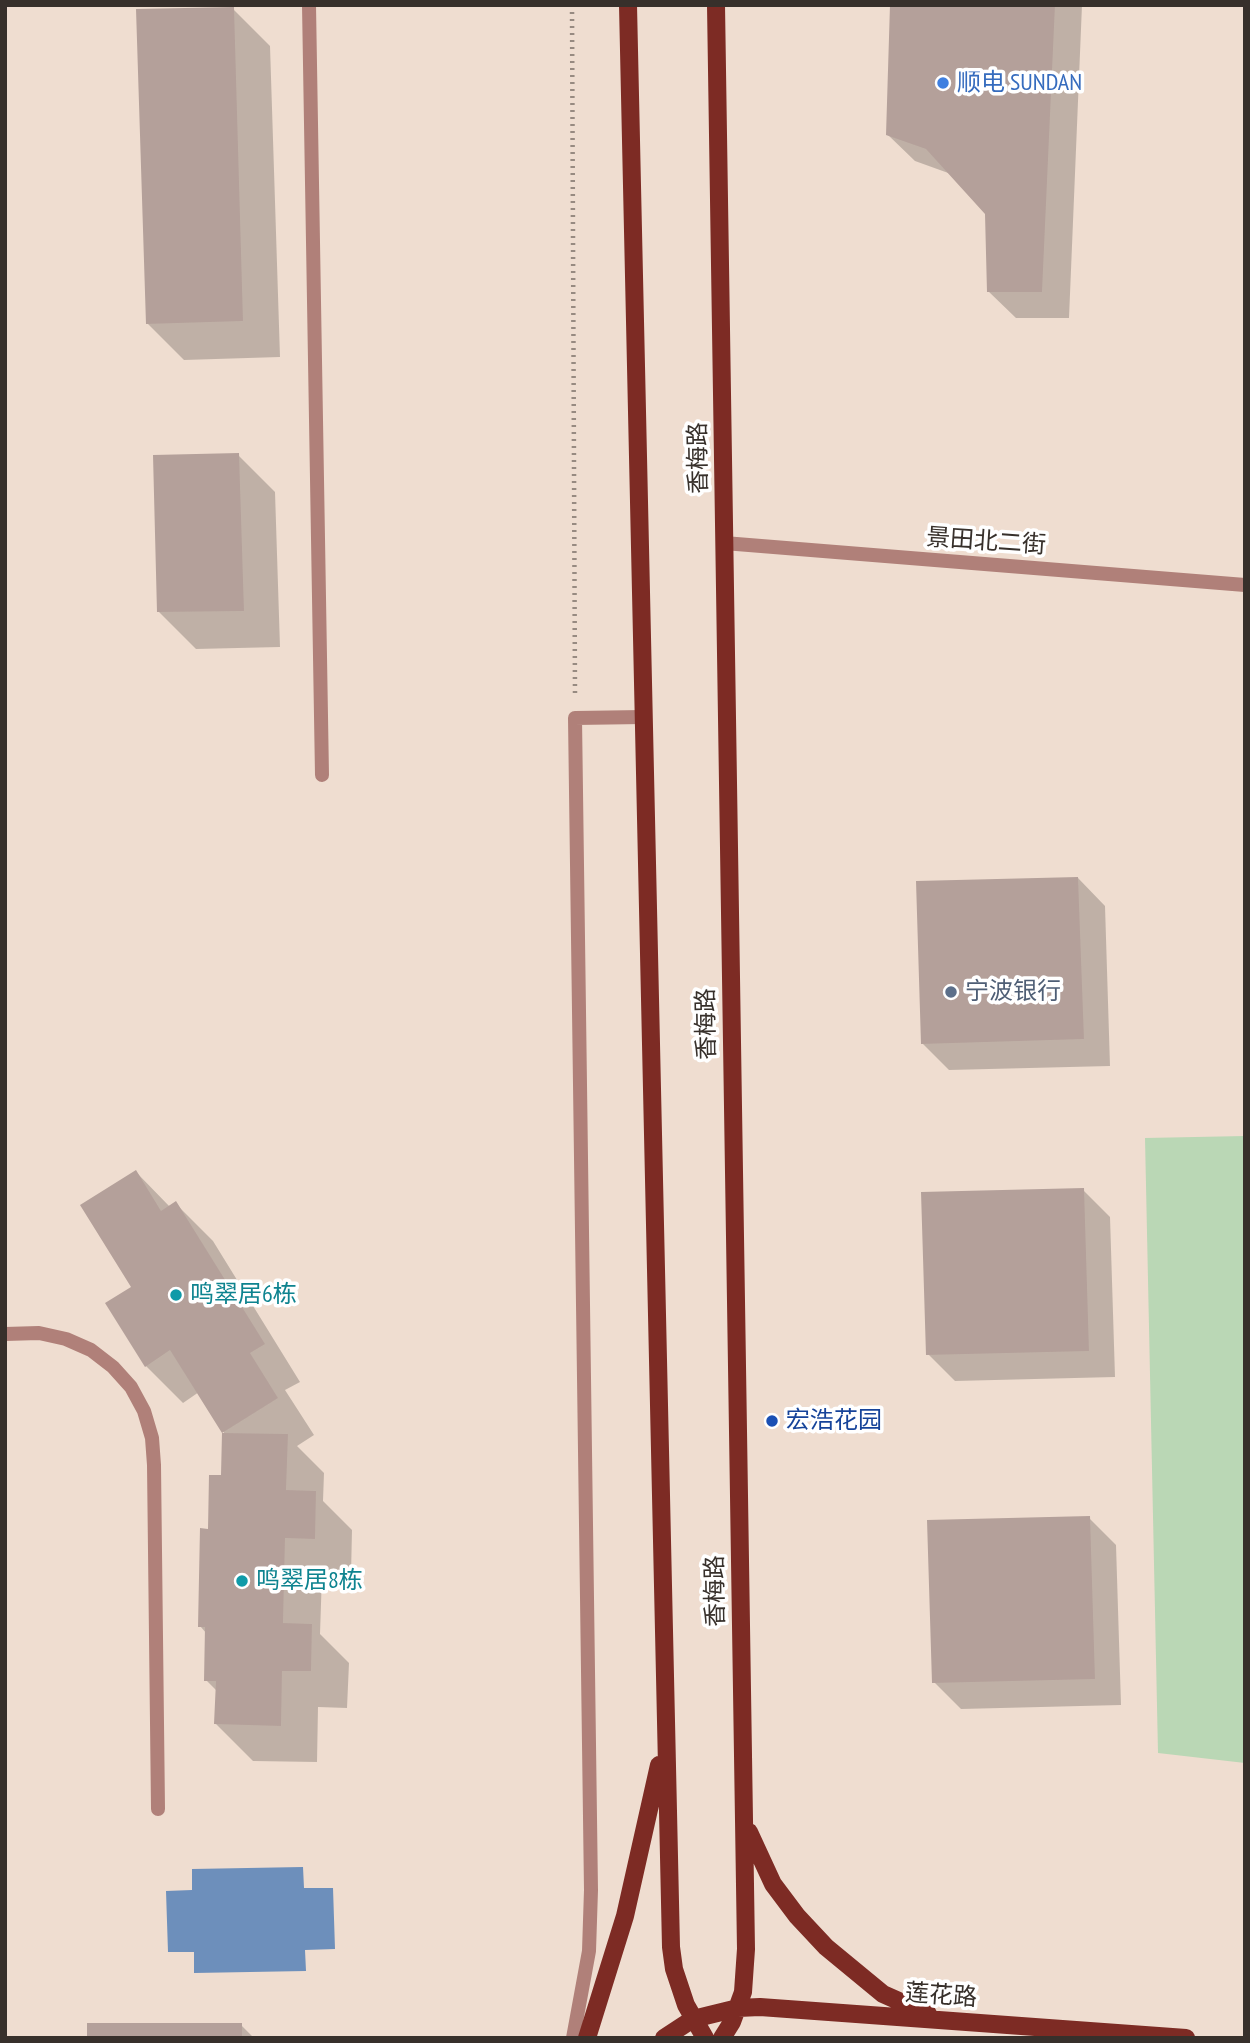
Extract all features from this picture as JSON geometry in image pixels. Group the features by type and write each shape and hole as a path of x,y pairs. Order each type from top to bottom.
{"main road":[{"path":"628,5 671,1947 678,1983 693,2020 705,2038"},
{"name":"香梅路","path":"716,5 747,1949 743,1992 722,2038"},
{"path":"587,2038 639,1864 659,1770 666,1720"},
{"path":"744,1814 755,1849 773,1884 797,1916 826,1947 883,1994 915,2010 962,2022"},
{"name":"莲花路","path":"693,2020 738,2008 760,2007 1186,2038"},
{"path":"664,2038 693,2020"}],"street":[{"path":"309,5 322,775"},
{"name":"景田北二街","path":"724,543 1245,585"},
{"path":"573,2038 589,1951 591,1890 575,718 643,717"},
{"path":"5,1334 39,1334 66,1339 91,1350 113,1367 131,1387 144,1411 152,1438 154,1465 158,1809"}],"path":[{"path":"572,5 575,718"}],"green space":[{"path":"1245,1136 1245,1763 1158,1753 1145,1138"}],"water":[{"path":"303,1867 304,1888 333,1888 335,1949 305,1950 306,1971 194,1973 194,1952 168,1952 166,1891 192,1890 192,1869"}],"building":[{"path":"890,5 1055,5 1042,292 987,292 985,214 926,149 886,135"},
{"path":"234,7 243,321 146,324 136,9"},
{"path":"239,453 244,611 157,612 153,455"},
{"path":"1078,877 1084,1039 921,1044 916,881"},
{"name":"鸣翠居6栋","path":"136,1170 161,1211 176,1201 265,1344 250,1353 278,1398 222,1433 170,1350 145,1367 105,1303 131,1287 80,1205"},
{"path":"1084,1188 1089,1351 926,1355 921,1192"},
{"name":"鸣翠居8栋","path":"222,1433 288,1434 286,1490 316,1491 315,1539 285,1538 283,1623 312,1624 311,1671 282,1671 281,1726 214,1724 216,1681 204,1681 205,1627 198,1627 200,1528 208,1529 209,1475 221,1475"},
{"path":"1090,1516 1095,1679 932,1683 927,1520"},
{"path":"87,2023 242,2023 242,2038 87,2038"}],"place":[{"name":"顺电 SUNDAN","path":"943,83"},
{"name":"宁波银行","path":"951,992"},
{"name":"鸣翠居6栋","path":"176,1295"},
{"name":"宏浩花园","path":"772,1421"},
{"name":"鸣翠居8栋","path":"242,1581"}]}
